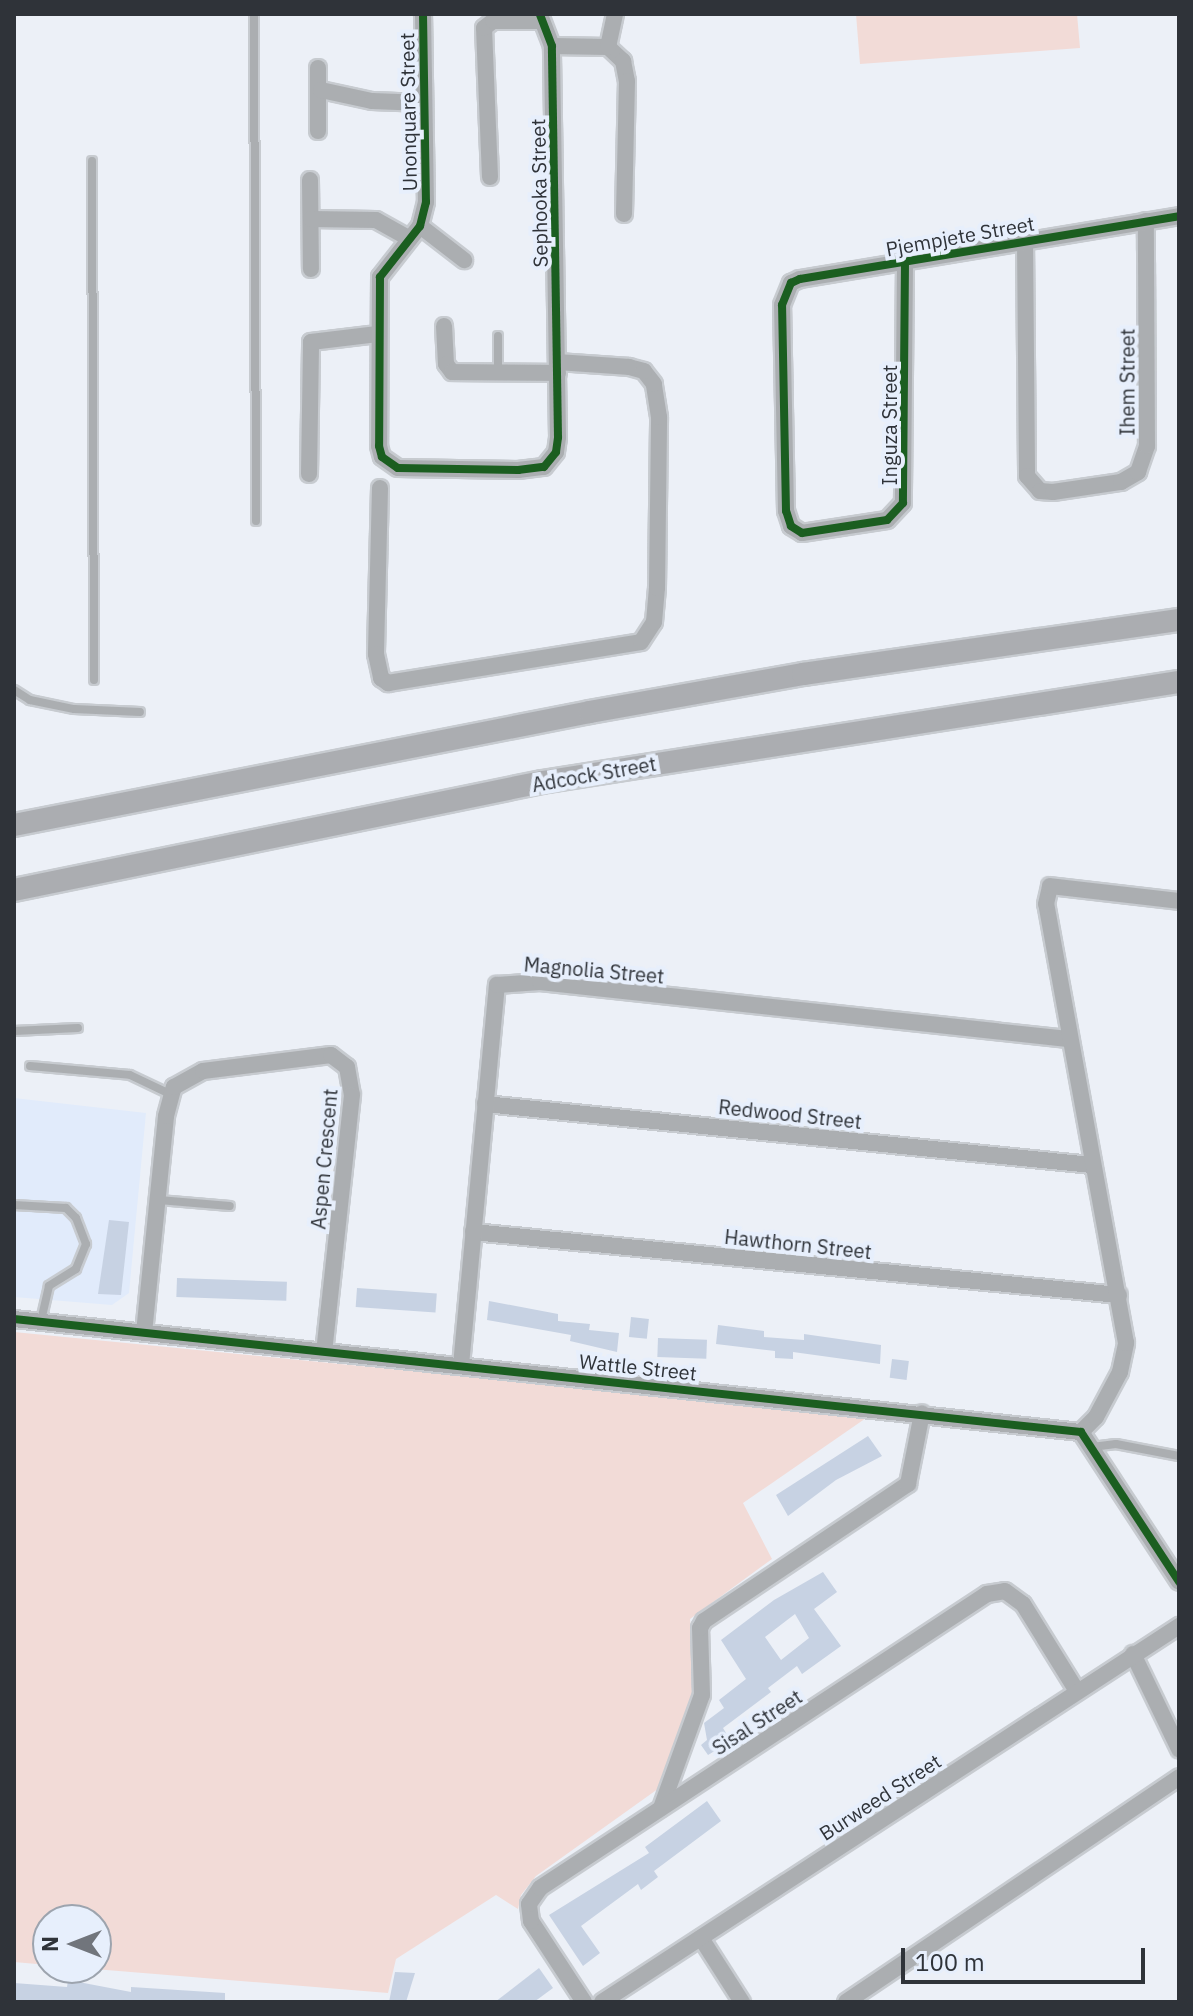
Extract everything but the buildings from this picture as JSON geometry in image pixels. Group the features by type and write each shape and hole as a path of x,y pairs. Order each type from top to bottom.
{"main road":[{"path":"14,825 590,712 803,674 1179,620"},
{"name":"Adcock Street","path":"14,890 542,782 1179,682"}],"street":[{"name":"Unonquare Street","path":"423,14 426,202 414,232 380,277 379,446 382,457 398,468 544,467 556,452 558,367"},
{"path":"608,47 615,14"},
{"path":"490,177 484,28 493,21 540,18"},
{"name":"Sephooka Street","path":"540,18 552,46 558,367"},
{"path":"552,46 608,47 626,69 624,214"},
{"path":"318,68 321,90 318,131"},
{"path":"321,90 372,101 424,103"},
{"path":"310,180 311,269"},
{"name":"Pjempjete Street","path":"782,326 784,296 791,283 1179,216"},
{"path":"311,219 376,220 414,232 464,260"},
{"name":"Ihem Street","path":"1025,241 1027,476 1040,491 1053,492 1121,482 1138,472 1147,446 1146,221"},
{"name":"Inguza Street","path":"782,326 787,519 802,533 887,520 903,503 905,490 905,262"},
{"path":"380,488 376,654 381,678 388,683 641,642 654,622 659,417 654,384 644,371 629,367 558,367 498,375 448,370 444,326"},
{"path":"309,474 311,342 378,334"},
{"path":"1177,1575 1081,1432 1096,1417 1125,1358 1119,1295 1045,916 1050,886 1179,901"},
{"name":"Magnolia Street","path":"461,1365 497,985 524,982 1068,1039"},
{"name":"Aspen Crescent","path":"170,1094 189,1075 308,1055 331,1055 347,1067 352,1095 324,1351"},
{"path":"144,1333 170,1094"},
{"name":"Redwood Street","path":"485,1104 1092,1165"},
{"name":"Hawthorn Street","path":"473,1232 1119,1295"},
{"name":"Wattle Street","path":"14,1319 1081,1432"},
{"path":"661,1808 702,1695 700,1628 756,1586 908,1484 922,1413"},
{"name":"Sisal Street","path":"584,2002 531,1921 529,1904 540,1888 996,1591 1023,1604 1077,1691"},
{"name":"Burweed Street","path":"602,2002 1179,1626"},
{"path":"1133,1654 1179,1749"},
{"path":"846,2002 1179,1777"},
{"path":"701,1938 742,2002"}],"lane":[{"path":"254,14 256,521"},
{"path":"92,161 94,680"},
{"path":"498,336 498,375"},
{"path":"14,690 30,700 74,709 140,712"},
{"path":"14,1031 78,1028"},
{"path":"30,1066 130,1075 170,1094"},
{"path":"159,1200 230,1206"},
{"path":"14,1205 66,1208 86,1244 87,1253 76,1269 49,1286 41,1322"},
{"path":"1091,1447 1116,1444 1179,1456"}],"shaded area":[{"path":"856,14 1077,14 1080,48 860,64"},
{"path":"14,1098 146,1113 129,1293 112,1305 14,1297"},
{"path":"14,1332 869,1416 743,1503 772,1559 690,1619 697,1701 669,1781 536,1876 521,1895 518,1909 496,1895 396,1959 388,1993 112,1970 112,1904 32,1904 32,1964 14,1962"}],"cycle path":[{"path":"423,14 426,202 420,226 380,277 379,446 382,457 398,468 518,470 544,467 556,452 558,437 552,46 540,14"},
{"path":"905,262 903,503 887,520 802,533 791,526 786,511 782,305 791,283 800,279 1179,216"},
{"path":"14,1319 1081,1432 1179,1582"}]}
